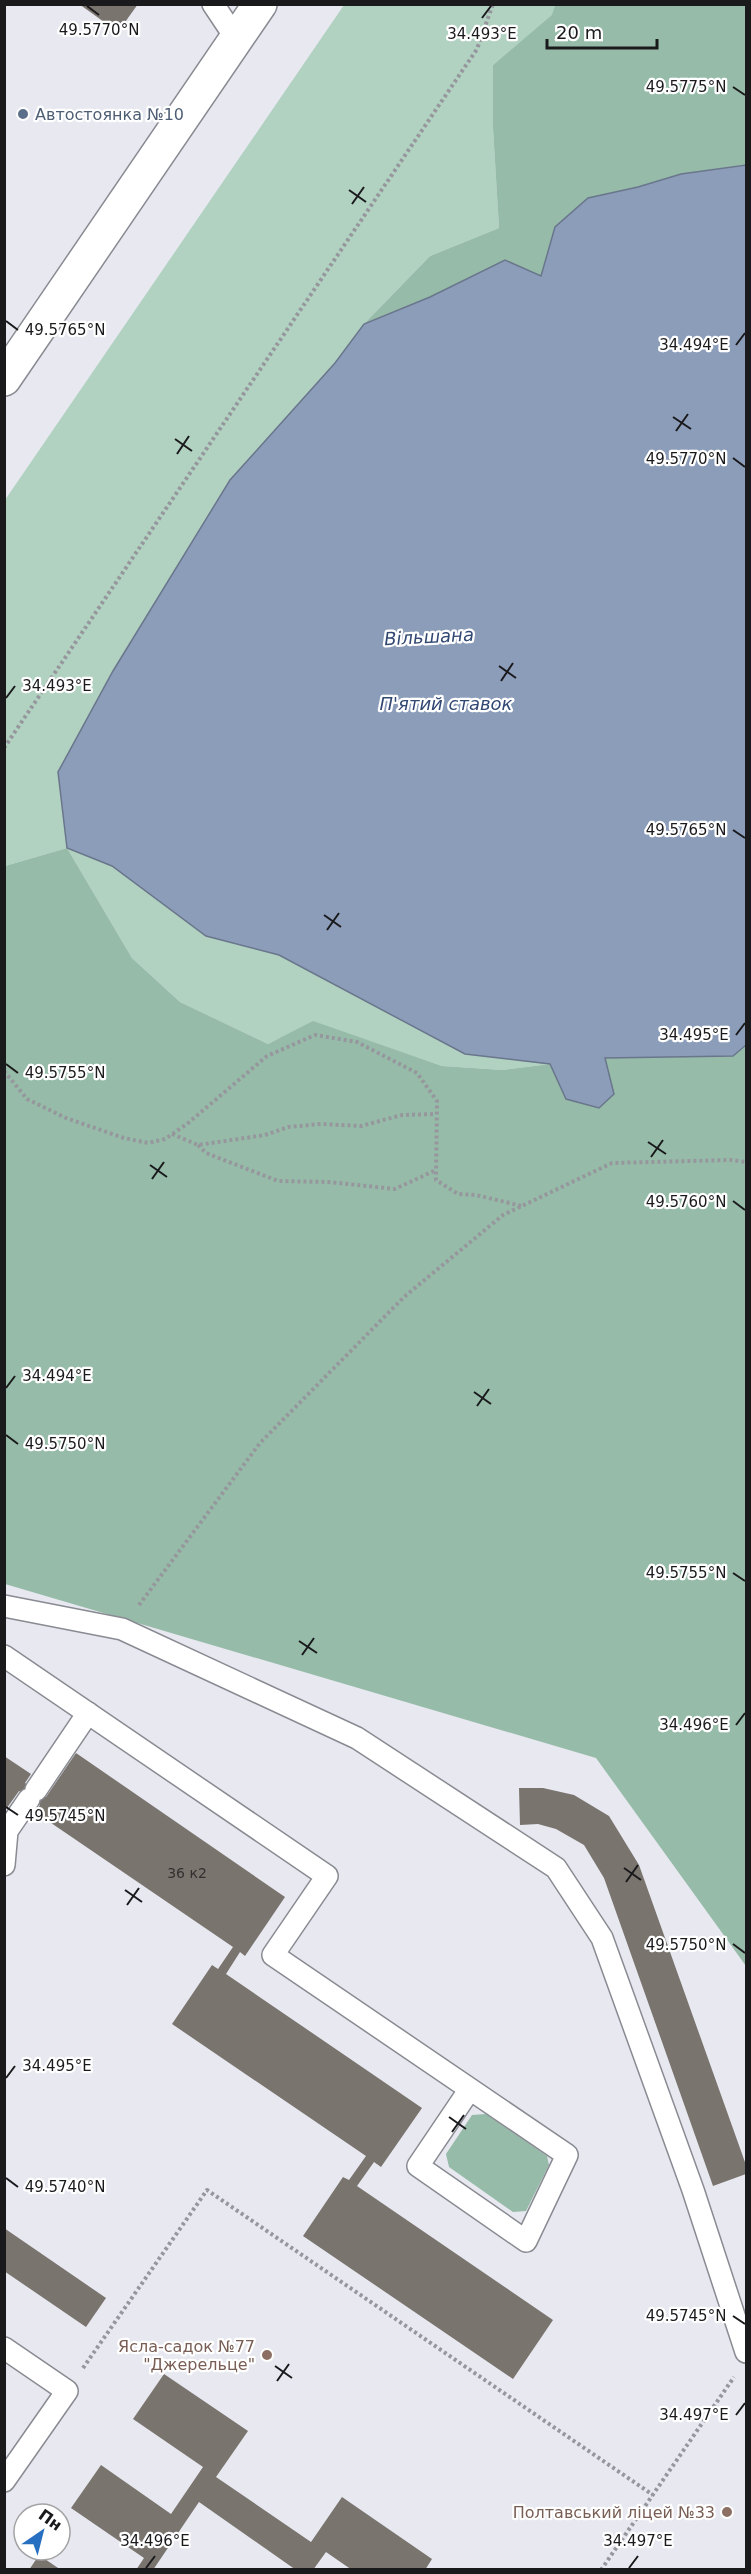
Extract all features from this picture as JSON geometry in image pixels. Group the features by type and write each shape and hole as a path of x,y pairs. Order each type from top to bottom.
{"main road":[{"path":"4,379 260,4"}],"lane":[{"path":"213,4 237,40"},
{"path":"4,1606 122,1629 357,1738 556,1868 602,1938 693,2190 743,2361"},
{"path":"4,1656 327,1876 273,1955 567,2155 526,2241 418,2166 470,2090"},
{"path":"4,1865 7,1831 88,1713"},
{"path":"4,2348 67,2391 4,2481"}],"path":[{"path":"4,748 477,49 494,4"},
{"path":"4,1071 27,1099 66,1118 124,1138 148,1143 165,1139 172,1134 218,1100 267,1056 315,1035 357,1042 417,1073 437,1101 436,1180 458,1194 476,1195 522,1206"},
{"path":"198,1145 266,1135 288,1127 321,1124 361,1126 402,1115 436,1114"},
{"path":"172,1134 198,1145 206,1153 278,1181 329,1182 395,1188 436,1170"},
{"path":"122,1629 260,1443 404,1297 503,1215 612,1163 731,1160 747,1162"},
{"path":"67,2391 207,2190 653,2494"},
{"path":"601,2570 743,2361"}],"green space":[{"path":"344,5 555,5 553,15 493,65 493,128 499,228 430,256 364,324 335,363 67,848 5,866 5,500"},
{"path":"555,5 746,5 746,165 681,174 638,187 555,227 541,276 430,297 364,324 430,256 499,228 493,128 493,65 552,15"},
{"path":"67,848 112,865 206,936 279,955 465,1054 550,1064 503,1070 442,1066 313,1022 268,1044 180,1002 132,958"},
{"path":"67,848 132,958 180,1002 268,1044 313,1021 442,1066 503,1070 550,1064 566,1099 614,1093 604,1058 733,1056 746,1045 746,1966 596,1758 5,1584 5,866"},
{"path":"486,2114 547,2156 549,2165 526,2211 513,2212 449,2167 446,2154 472,2115"}],"water":[{"name":"П'ятий ставок","path":"746,165 746,1045 733,1056 605,1058 614,1094 599,1108 566,1099 550,1064 465,1054 279,955 206,936 112,866 67,848 58,772 113,671 230,480 335,363 364,324 430,297 505,260 541,276 555,227 588,198 638,187 681,174"}],"building":[{"path":"79,4 138,4 118,32"},
{"path":"76,1753 285,1897 245,1956 240,1952 226,1974 422,2108 381,2167 374,2162 357,2186 553,2320 513,2379 303,2236 343,2177 349,2180 366,2156 172,2024 212,1965 218,1969 233,1947 35,1812 40,1805 19,1791 4,1812 4,1756 31,1774 25,1783 46,1797"},
{"path":"519,1788 543,1788 574,1795 609,1816 639,1865 746,2165 746,2174 713,2186 604,1878 584,1845 556,1829 538,1824 520,1825"},
{"path":"4,2228 106,2298 86,2327 4,2271"},
{"path":"164,2374 248,2431 216,2477 311,2542 342,2497 432,2559 425,2570 352,2570 326,2552 313,2570 296,2570 199,2502 153,2570 136,2570 144,2558 72,2507 101,2465 171,2514 203,2467 133,2419"},
{"path":"34,2562 49,2562 61,2570 29,2570"}],"place":[{"name":"Автостоянка №10","path":"23,114"},
{"name":"Ясла-садок №77 \"Джерельце\"","path":"267,2355"},
{"name":"Полтавський ліцей №33","path":"727,2512"}],"water label":[{"name":"Вільшана","path":"429,637"}]}
